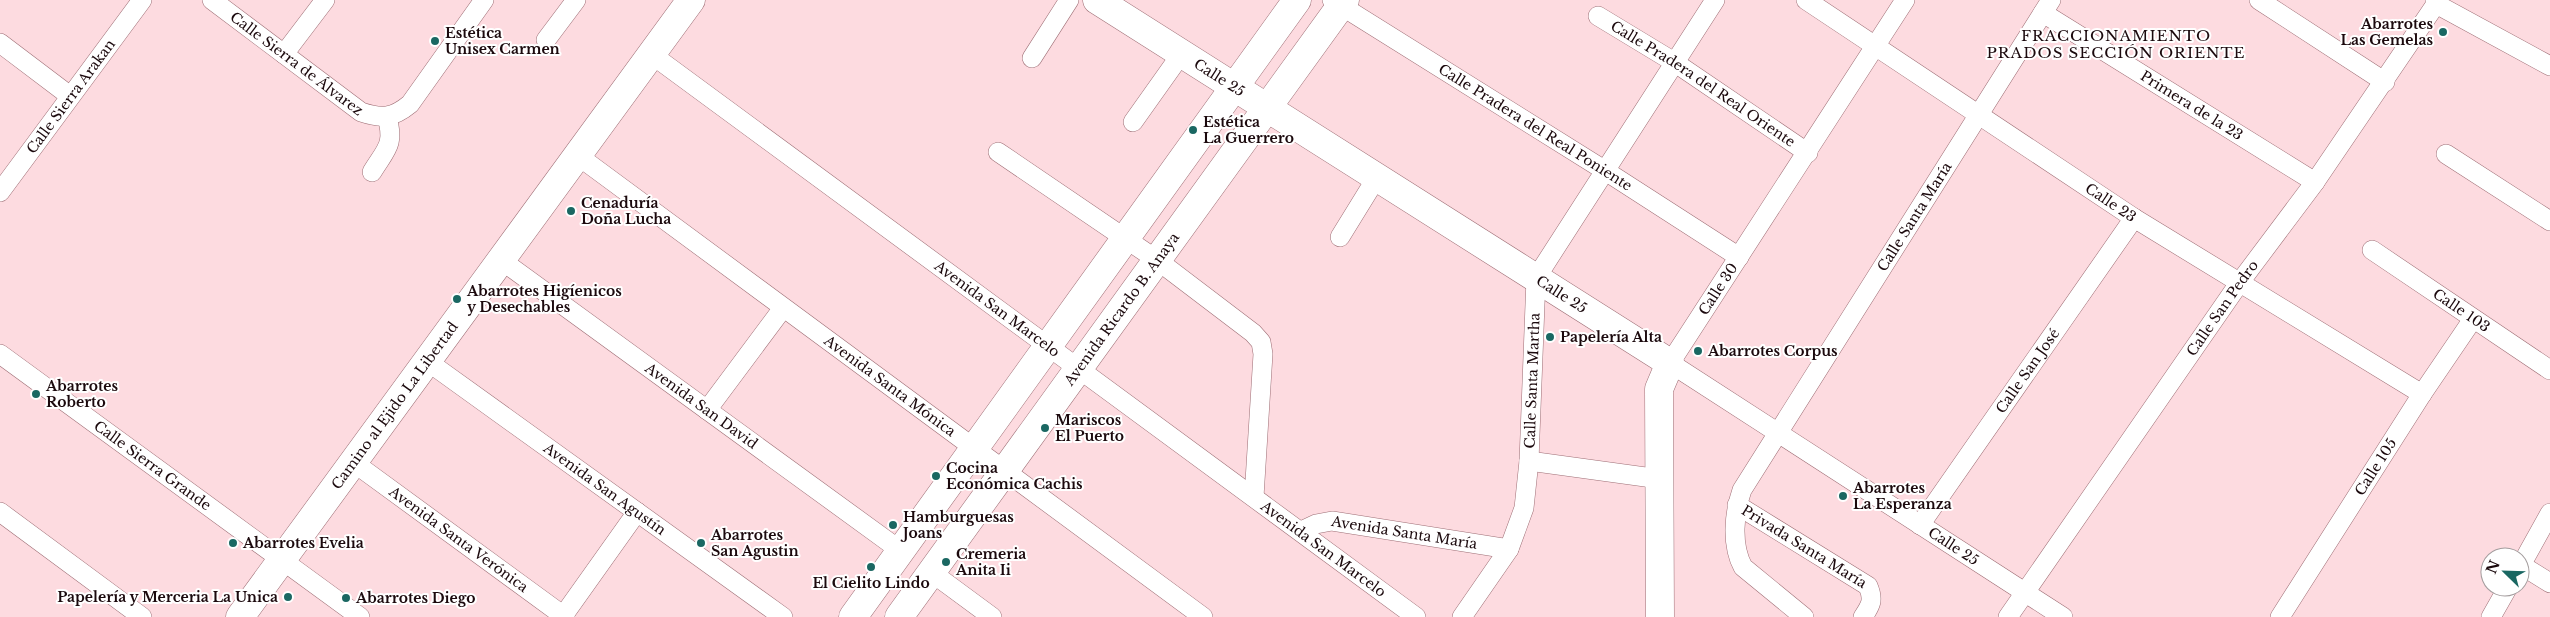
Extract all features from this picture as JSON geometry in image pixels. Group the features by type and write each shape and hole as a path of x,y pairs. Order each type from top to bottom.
{"street":[{"name":"Calle Sierra Arakan","path":"0,192 142,0"},
{"name":"Calle Sierra de Álvarez","path":"212,0 362,112 376,117 387,117"},
{"path":"284,54 324,0"},
{"path":"372,172 392,134 387,117 398,114 410,104 484,0"},
{"path":"546,40 576,0"},
{"name":"Camino al Ejido La Libertad","path":"240,617 690,0"},
{"path":"1032,58 1069,0"},
{"name":"Calle 25","path":"1097,0 1670,362 2024,593 2064,617"},
{"path":"853,617 1297,0"},
{"path":"1536,278 1715,0"},
{"name":"Calle 23","path":"1806,0 2134,218 2422,394"},
{"name":"Calle 30","path":"1660,617 1659,389 1670,362 1808,153 1905,0"},
{"path":"2259,0 2385,82"},
{"name":"Avenida Ricardo B. Anaya","path":"899,617 1267,107 1339,2"},
{"name":"Calle Pradera del Real Poniente","path":"1339,2 1738,257"},
{"path":"2435,2 2550,66"},
{"name":"Calle San Pedro","path":"2008,617 2240,282 2315,182 2385,82 2435,2"},
{"name":"Calle Santa María","path":"1780,434 1977,114 2047,6"},
{"name":"Primera de la 23","path":"2047,6 2315,182"},
{"name":"Calle Pradera del Real Oriente","path":"1598,16 1674,62 1808,153"},
{"path":"0,43 70,96"},
{"path":"1133,122 1182,53"},
{"name":"Avenida San Marcelo","path":"651,54 1416,617"},
{"path":"998,152 1157,260 1261,342 1263,354 1254,497"},
{"path":"2446,154 2550,221"},
{"name":"Avenida Santa Mónica","path":"577,155 1004,472 1203,617"},
{"path":"1340,237 1377,177"},
{"name":"Calle San José","path":"1920,525 2134,218"},
{"name":"Calle 103","path":"2372,250 2550,370"},
{"name":"Avenida San David","path":"501,260 900,551"},
{"name":"Calle Santa Martha","path":"1462,617 1509,549 1524,508 1529,461 1536,278"},
{"path":"707,410 783,308"},
{"name":"Calle 105","path":"2280,617 2422,394 2473,319"},
{"name":"Calle Sierra Grande","path":"0,354 360,617"},
{"name":"Avenida San Agustín","path":"427,361 783,617"},
{"name":"Privada Santa María","path":"1780,434 1742,490 1737,505 1735,543 1738,557 1743,567 1804,617"},
{"path":"1529,461 1660,479"},
{"name":"Avenida Santa Verónica","path":"353,462 564,616"},
{"name":"Privada Santa María","path":"1737,505 1868,586 1872,595 1872,603 1863,617"},
{"path":"0,512 142,617"},
{"path":"564,616 637,512"},
{"path":"2530,550 2550,513"},
{"name":"Avenida Santa María","path":"1300,530 1332,520 1509,549"},
{"path":"2530,571 2550,583"},
{"path":"931,572 992,617"},
{"path":"2491,617 2502,597"}],"place":[{"name":"Abarrotes Las Gemelas","path":"2443,32"},
{"name":"Estética Unisex Carmen","path":"435,41"},
{"name":"Estética La Guerrero","path":"1193,130"},
{"name":"Cenaduría Doña Lucha","path":"571,211"},
{"name":"Abarrotes Higíenicos y Desechables","path":"457,299"},
{"name":"Papelería Alta","path":"1550,337"},
{"name":"Abarrotes Corpus","path":"1698,351"},
{"name":"Abarrotes Roberto","path":"36,394"},
{"name":"Mariscos El Puerto","path":"1045,428"},
{"name":"Cocina Económica Cachis","path":"936,476"},
{"name":"Abarrotes La Esperanza","path":"1843,496"},
{"name":"Hamburguesas Joans","path":"893,525"},
{"name":"Abarrotes Evelia","path":"233,543"},
{"name":"Abarrotes San Agustin","path":"701,543"},
{"name":"Cremeria Anita Ii","path":"946,562"},
{"name":"El Cielito Lindo","path":"871,567"},
{"name":"Papelería y Merceria La Unica","path":"288,597"},
{"name":"Abarrotes Diego","path":"346,598"}],"district":[{"name":"FRACCIONAMIENTO PRADOS SECCIÓN ORIENTE","path":"2116,44"}]}
